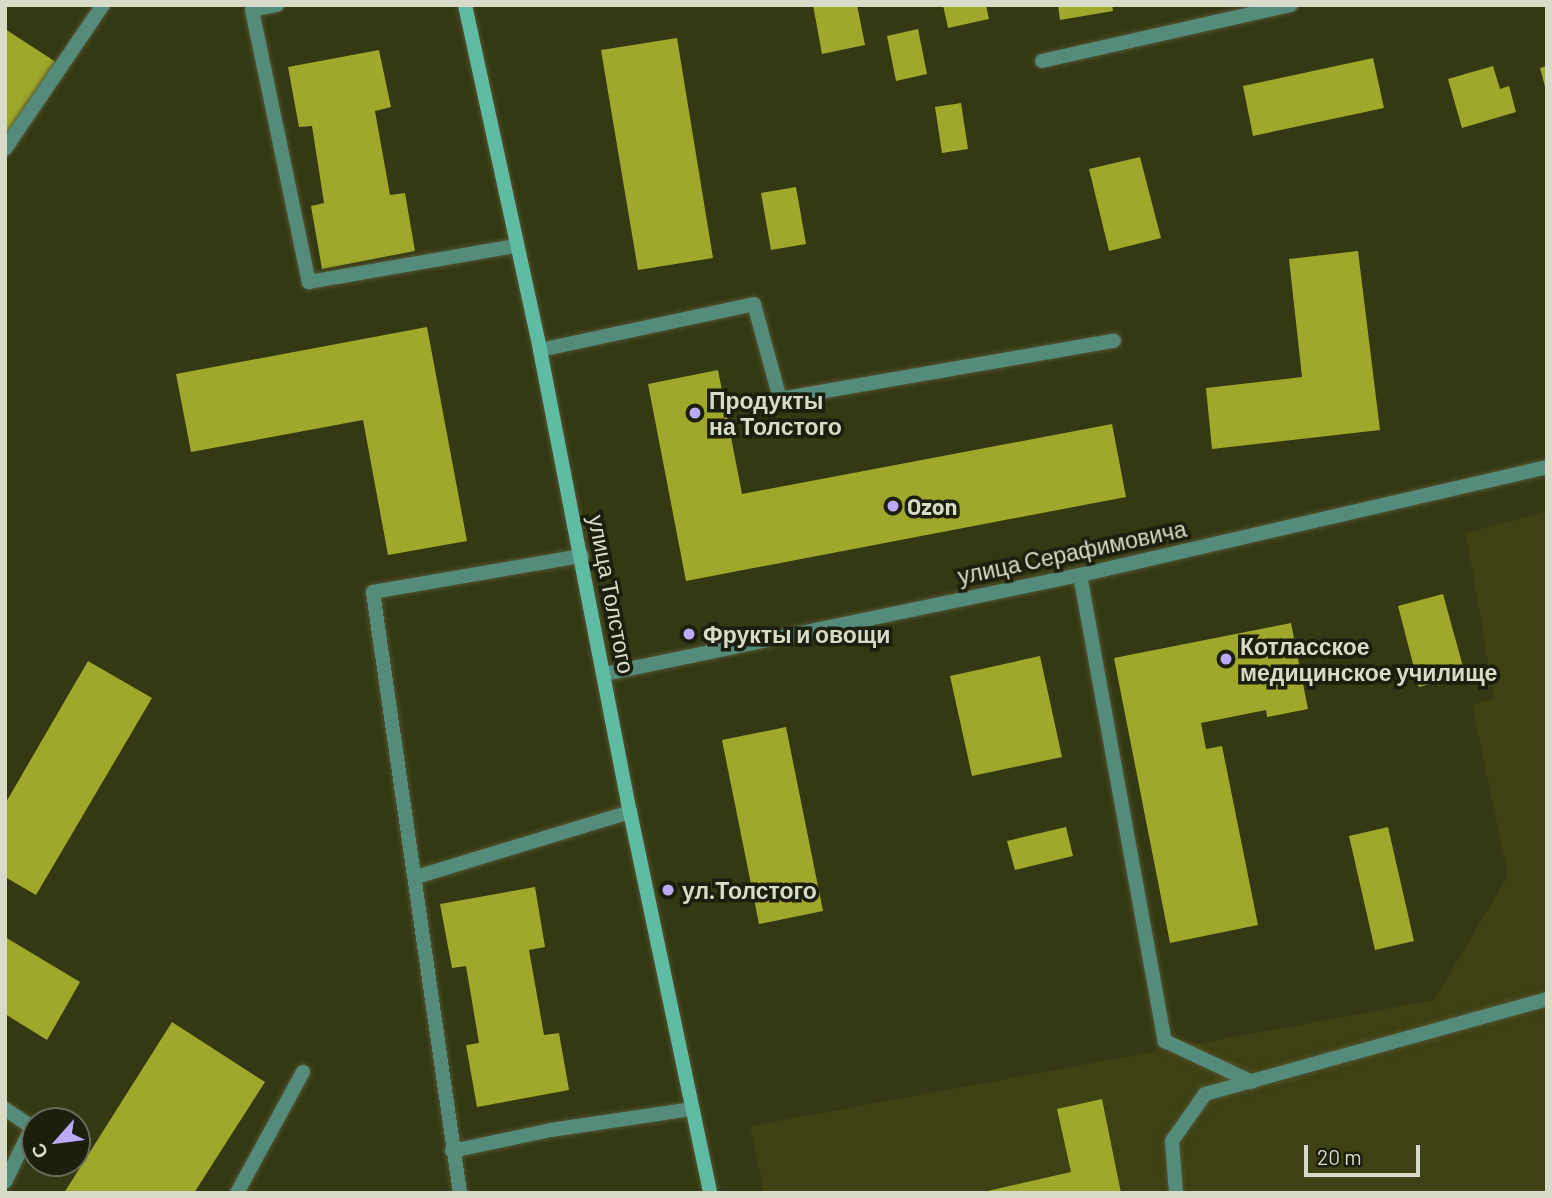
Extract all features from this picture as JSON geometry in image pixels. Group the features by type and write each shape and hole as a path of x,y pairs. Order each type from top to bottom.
{"street":[{"path":"5,149 103,5"},
{"path":"277,5 249,8 309,282 515,246"},
{"name":"улица Толстого","path":"465,5 515,246 540,350 630,812 710,1193"},
{"path":"1042,61 1291,5"},
{"path":"540,350 754,304 780,399 1114,341"},
{"name":"улица Серафимовича","path":"605,674 1080,575 1547,467"},
{"path":"460,1193 373,592 582,556"},
{"path":"1080,575 1165,1041 1252,1082"},
{"path":"416,877 630,812"},
{"path":"1176,1193 1172,1141 1205,1094 1547,999"},
{"path":"237,1193 303,1072"},
{"path":"5,1109 32,1127 5,1182"},
{"path":"452,1151 551,1130 691,1109"}],"shaded area":[{"path":"1547,511 1547,1193 764,1193 750,1126 1434,1000 1508,876 1472,705 1494,699 1466,533"}],"building":[{"path":"813,5 857,5 865,45 822,54"},
{"path":"943,5 986,5 989,19 948,28"},
{"path":"1058,5 1112,5 1113,11 1060,20"},
{"path":"5,29 59,64 5,149"},
{"path":"918,29 927,74 896,81 887,36"},
{"path":"677,38 713,258 638,270 601,50"},
{"path":"379,50 391,107 375,111 390,195 405,193 415,251 322,269 311,206 324,203 312,126 299,127 288,67"},
{"path":"1373,58 1384,108 1253,136 1243,86"},
{"path":"1493,66 1500,89 1509,86 1516,112 1462,128 1448,79"},
{"path":"1547,66 1547,90 1546,90 1540,68"},
{"path":"961,103 968,149 942,153 935,107"},
{"path":"1140,157 1161,238 1109,251 1089,169"},
{"path":"796,187 806,244 771,250 761,193"},
{"path":"1358,251 1380,430 1212,449 1206,388 1302,377 1289,259"},
{"path":"427,327 467,541 388,555 363,420 191,452 176,374"},
{"path":"718,370 742,494 1112,424 1126,497 686,581 648,384"},
{"path":"1443,594 1465,674 1419,687 1398,606"},
{"path":"1291,623 1308,709 1267,717 1266,710 1201,723 1206,749 1222,746 1258,925 1170,943 1114,658"},
{"path":"1040,656 1062,757 972,776 950,676"},
{"path":"88,661 152,698 36,895 5,877 5,804"},
{"path":"786,727 823,911 759,924 722,740"},
{"path":"1066,827 1073,856 1015,870 1007,841"},
{"path":"1388,827 1414,941 1375,950 1349,836"},
{"path":"535,887 545,947 529,950 544,1035 559,1033 569,1090 477,1107 466,1045 479,1043 466,966 452,968 440,904"},
{"path":"5,937 80,982 47,1040 5,1014"},
{"path":"172,1022 265,1082 194,1193 64,1193 74,1177 91,1177 91,1150"},
{"path":"1102,1099 1121,1193 979,1193 1071,1172 1057,1109"}],"place":[{"name":"Продукты на Толстого","path":"695,413"},
{"name":"Ozon","path":"893,506"},
{"name":"Фрукты и овощи","path":"689,634"},
{"name":"Котласское медицинское училище","path":"1226,659"},
{"name":"ул.Толстого","path":"668,890"}]}
